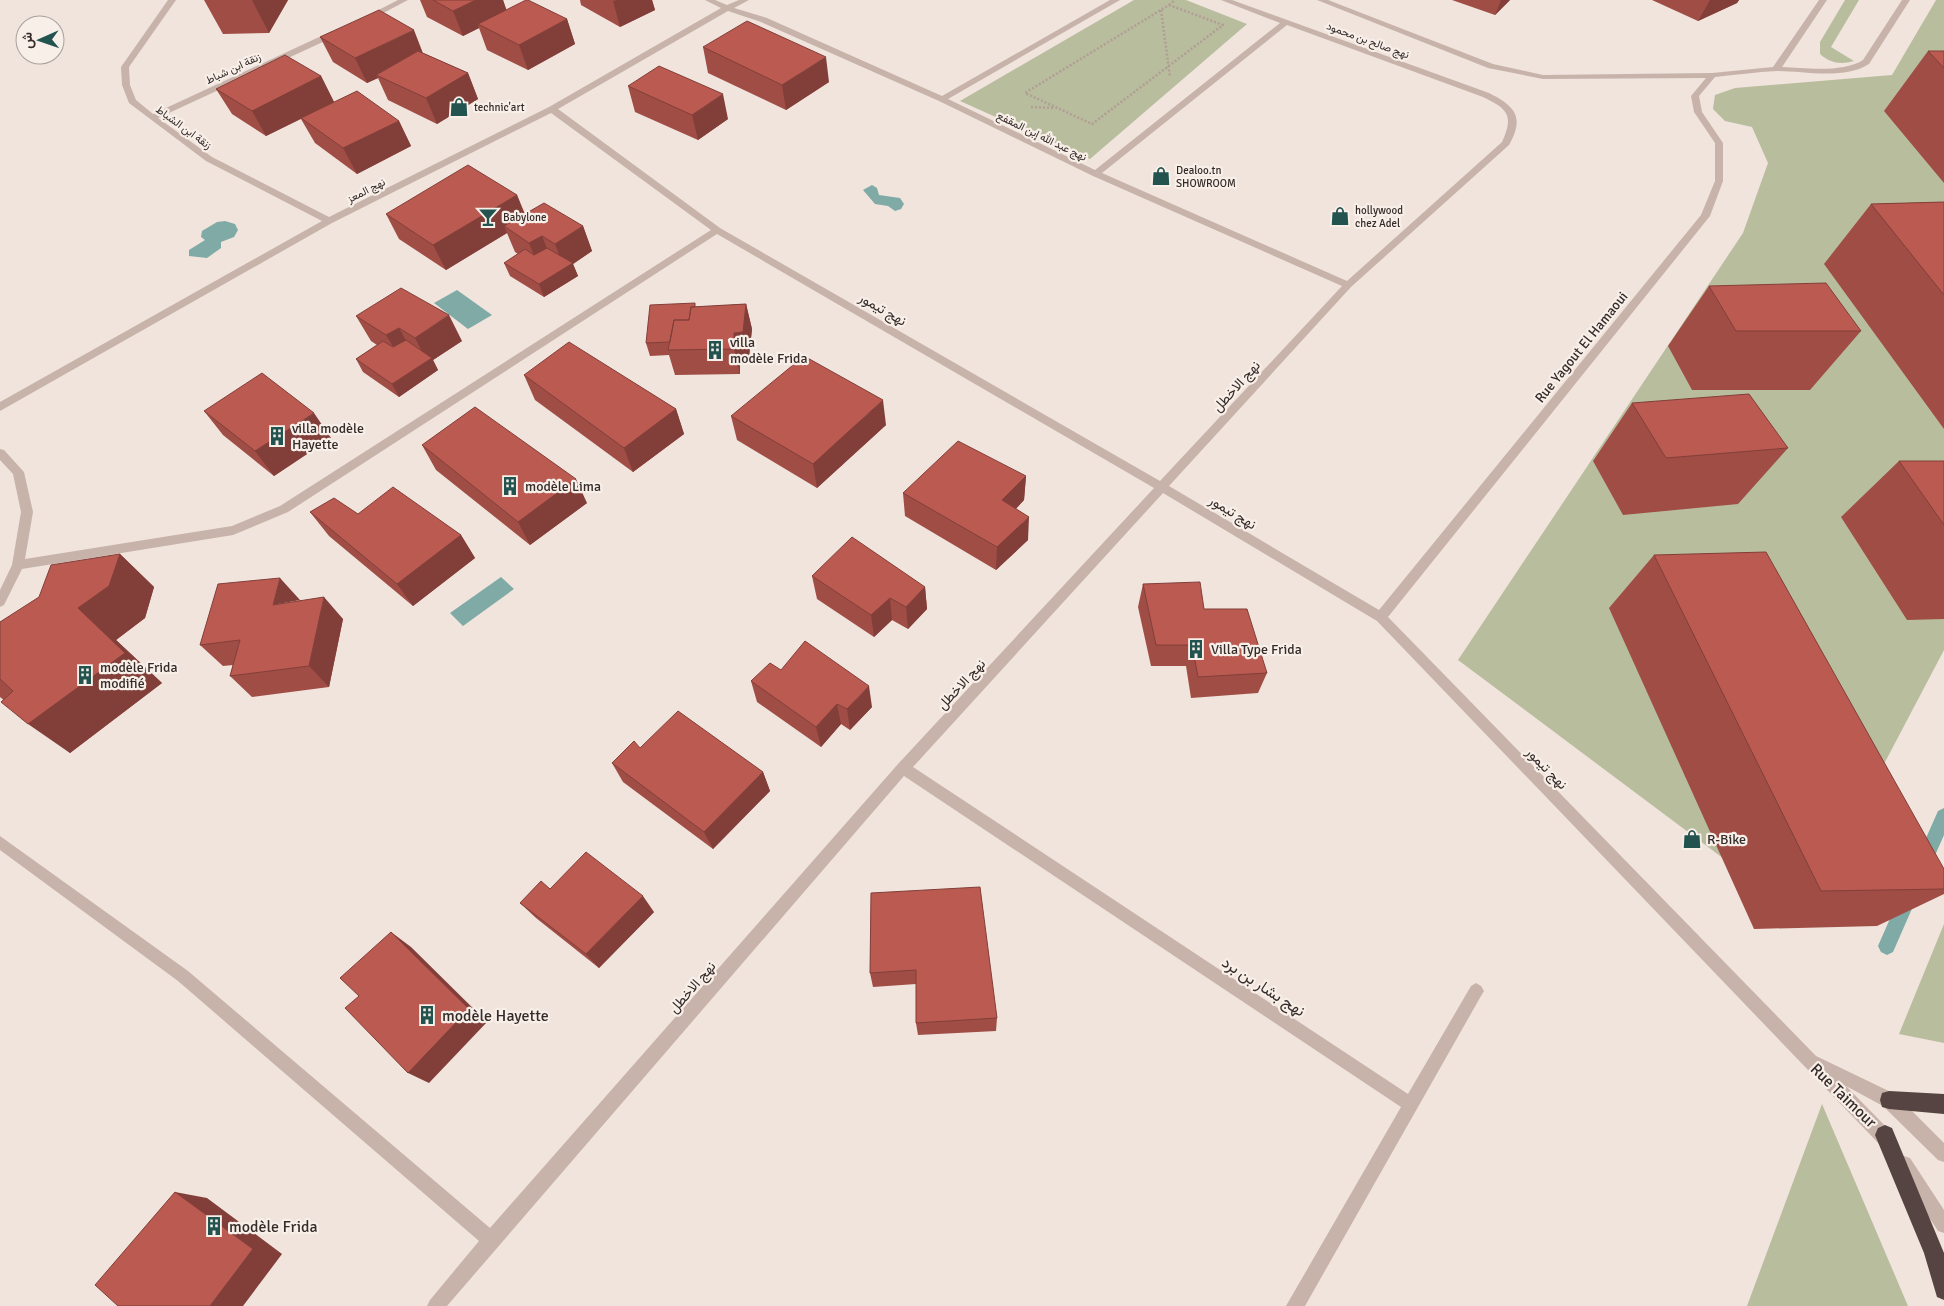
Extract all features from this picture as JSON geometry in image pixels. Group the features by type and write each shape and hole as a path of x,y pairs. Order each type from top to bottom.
{"highway":[{"path":"1889,1100 1944,1104"},
{"path":"1885,1135 1934,1253 1944,1290"}],"street":[{"name":"زنقة ابن الشباط","path":"172,0 125,67 126,85 132,101 152,118 209,159 329,221"},
{"path":"354,24 404,0"},
{"name":"نهج عبد الله إبن المقفع","path":"709,0 764,20 942,99 1096,174 1348,286"},
{"name":"نهج المعز","path":"0,407 329,221 552,109 727,8 745,0"},
{"path":"942,99 1116,0"},
{"name":"نهج صالح بن محمود","path":"1225,0 1503,102"},
{"path":"1321,0 1491,66 1542,77 1712,75 1776,69 1831,71 1860,66 1866,62 1906,0"},
{"path":"1776,69 1823,0"},
{"path":"1096,174 1286,23"},
{"name":"زنقة ابن شباط","path":"152,118 346,28"},
{"name":"Rue Yagout El Hamaoui","path":"1381,617 1705,216 1719,181 1719,143 1698,112 1695,96 1712,75"},
{"name":"نهج الاخطل","path":"436,1306 491,1240 903,768 1348,286 1506,143 1513,126 1511,111 1503,102"},
{"name":"نهج تيمور","path":"552,109 717,230 1163,488 1381,617 1806,1057"},
{"path":"18,565 233,530 284,509 717,230"},
{"path":"0,453 18,472 28,512 18,565 0,602"},
{"name":"نهج بشار بن برد","path":"903,768 1411,1104"},
{"path":"0,842 183,976 491,1240"},
{"path":"1295,1306 1476,992"},
{"name":"Rue Taimour","path":"1806,1057 1889,1100 1944,1154"},
{"name":"Rue Taimour","path":"1806,1057 1885,1135 1944,1225"}],"path":[{"path":"1169,5 1223,24 1092,124 1025,93 1175,0"},
{"path":"1161,10 1175,110"}],"green space":[{"path":"1134,0 1186,0 1247,24 1090,159 960,101"},
{"path":"1845,0 1859,0 1831,47 1854,61 1840,63 1820,54 1820,42"},
{"path":"1936,0 1944,0 1944,650 1803,918 1458,660 1743,233 1768,163 1752,127 1725,121 1713,109 1715,95 1735,88 1892,75"},
{"path":"1944,924 1944,1043 1899,1034"},
{"path":"1822,1104 1908,1306 1747,1306"}],"water":[{"path":"872,185 877,188 879,195 900,198 904,204 901,209 895,211 888,206 875,204 863,190"},
{"path":"225,221 235,224 238,230 234,237 221,242 221,248 207,258 189,256 189,250 205,240 201,237 202,231 217,222"},
{"path":"457,290 492,315 468,329 434,303"},
{"path":"501,577 514,589 463,626 450,613"}],"building":[{"path":"433,0 476,0 453,11"},
{"path":"526,0 567,19 519,45 478,24"},
{"path":"379,10 414,30 355,58 320,37"},
{"path":"747,21 826,57 782,85 703,47"},
{"path":"418,51 468,73 426,98 376,75"},
{"path":"1928,51 1944,51 1944,68"},
{"path":"285,55 321,76 252,111 216,89"},
{"path":"659,66 723,94 692,115 628,86"},
{"path":"357,91 399,121 343,148 301,118"},
{"path":"468,165 517,195 433,245 386,214"},
{"path":"1944,202 1944,295 1871,204"},
{"path":"544,203 583,226 555,244 542,236 529,243 504,226"},
{"path":"547,248 573,263 539,284 504,263 525,249 534,255"},
{"path":"1826,283 1861,331 1736,331 1709,286"},
{"path":"401,288 449,315 415,338 399,328 386,335 356,316"},
{"path":"695,303 695,307 691,307 689,320 674,320 670,342 646,343 650,305"},
{"path":"746,304 743,332 734,333 734,349 668,350 674,320 689,320 691,307"},
{"path":"406,340 432,358 392,384 356,359 383,341 393,347"},
{"path":"569,342 676,409 624,448 524,375"},
{"path":"804,356 883,400 813,464 731,416"},
{"path":"262,373 314,413 255,451 204,411"},
{"path":"1749,394 1788,448 1666,458 1632,403"},
{"name":"modèle Lima","path":"475,407 576,479 518,522 422,445"},
{"path":"958,441 1026,476 1002,500 1029,517 997,547 903,493"},
{"path":"1899,461 1944,461 1944,525"},
{"path":"393,487 461,535 397,584 310,512 334,498 358,514"},
{"path":"852,537 925,587 906,607 890,598 871,615 812,576"},
{"path":"1766,552 1944,869 1944,889 1821,891 1654,555"},
{"path":"120,554 109,586 78,608 125,653 28,724 1,702 13,691 0,679 0,622 39,597 51,565"},
{"path":"280,578 273,605 324,597 309,666 230,676 240,640 200,645 218,584"},
{"path":"1200,582 1204,609 1247,609 1267,673 1198,677 1192,645 1156,645 1143,584"},
{"path":"805,641 869,686 847,709 837,704 816,727 751,681 770,663 781,670"},
{"path":"678,711 763,772 704,832 612,763 634,741 640,748"},
{"path":"586,852 643,896 586,954 520,903 541,881 550,889"},
{"path":"980,887 997,1018 916,1023 916,970 870,973 871,893"},
{"name":"modèle Hayette","path":"391,932 469,1009 408,1073 345,1008 359,996 340,978"},
{"name":"modèle Frida","path":"175,1192 253,1249 210,1306 118,1306 95,1285"}],"waterway":[{"path":"1923,863 1944,816"},
{"path":"1887,946 1909,895"}],"place":[{"name":"technic'art","path":"459,107"},
{"name":"Dealoo.tn SHOWROOM","path":"1161,176"},
{"name":"hollywood chez Adel","path":"1340,216"},
{"name":"Babylone","path":"488,217"},
{"name":"villa modèle Frida","path":"715,350"},
{"name":"villa modèle Hayette","path":"277,436"},
{"name":"modèle Lima","path":"510,486"},
{"name":"Villa Type Frida","path":"1196,649"},
{"name":"modèle Frida modifié","path":"85,675"},
{"name":"R-Bike","path":"1692,839"},
{"name":"modèle Hayette","path":"427,1015"},
{"name":"modèle Frida","path":"214,1226"}]}
